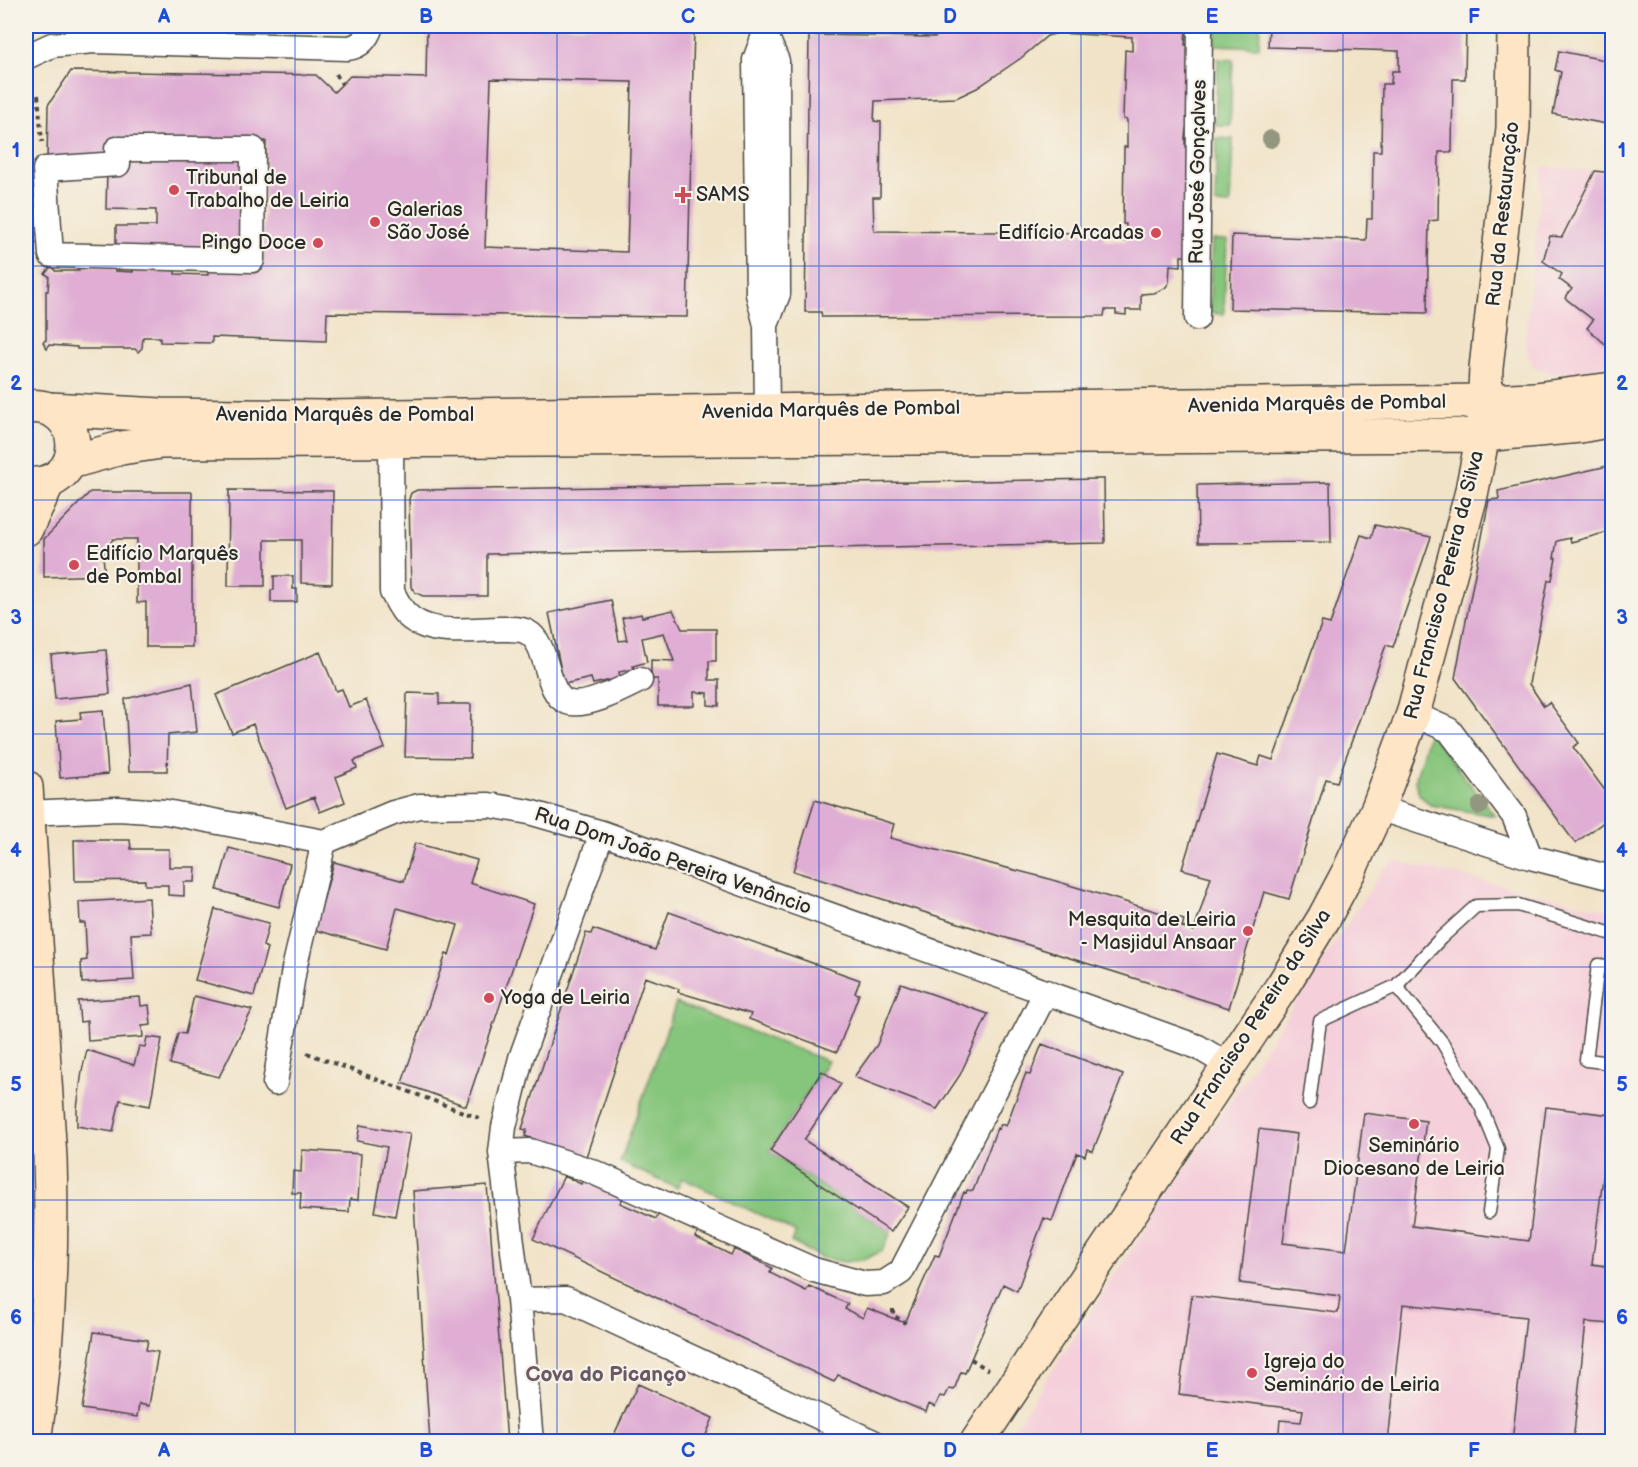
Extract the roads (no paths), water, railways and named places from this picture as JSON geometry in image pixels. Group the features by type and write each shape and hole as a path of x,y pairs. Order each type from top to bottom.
{"main road":[{"name":"Rua da Restauração","path":"1482,435 1513,128 1514,26"},
{"name":"Avenida Marquês de Pombal","path":"34,404 161,415 324,417 1484,401 1535,399 1612,389"},
{"path":"26,530 48,476 73,450 73,437 69,425 61,415 34,404"},
{"name":"Avenida Marquês de Pombal","path":"48,476 121,448 161,442 1482,435 1612,420"},
{"name":"Rua Francisco Pereira da Silva","path":"977,1442 1283,985 1324,918 1348,871 1378,808 1413,714 1472,495 1482,435"},
{"path":"26,804 51,1199 46,1326 40,1403 34,1442"}],"street":[{"path":"26,57 52,45 91,33 348,48 357,47 365,40 371,26"},
{"name":"Rua José Gonçalves","path":"1197,318 1200,26"},
{"path":"765,29 754,60 758,294 766,325 767,411"},
{"path":"117,149 253,149 252,260 51,255 45,170 118,164 117,149"},
{"path":"392,442 392,592 404,612 422,626 438,630 512,629 527,632 538,643 556,693 565,702 577,704 617,692 640,680"},
{"path":"1413,714 1449,730 1514,816 1530,856"},
{"path":"26,804 166,812 324,842 294,969 275,1083"},
{"name":"Rua Dom João Pereira Venâncio","path":"324,842 393,813 419,806 489,805 529,812 602,833 1198,1047 1228,1065"},
{"path":"1378,808 1530,856 1612,878"},
{"path":"531,1442 519,1300 501,1152 504,1127 521,1058 602,833"},
{"path":"501,1152 530,1151 591,1172 814,1270 865,1284 884,1283 902,1272 1046,992"},
{"path":"519,1300 566,1299 873,1442"}],"lane":[{"path":"1309,1103 1320,1021 1396,986 1441,938 1476,906 1518,905 1612,934"},
{"path":"1612,967 1598,965 1586,1060 1612,1063"},
{"path":"1396,986 1442,1042 1481,1107 1498,1149 1490,1212"}],"place":[{"name":"Tribunal de Trabalho de Leiria","path":"174,190"},
{"name":"SAMS","path":"683,195"},
{"name":"Galerias São José","path":"375,222"},
{"name":"Edifício Arcadas","path":"1156,233"},
{"name":"Pingo Doce","path":"318,243"},
{"name":"Edifício Marquês de Pombal","path":"74,565"},
{"name":"Mesquita de Leiria - Masjidul Ansaar","path":"1248,931"},
{"name":"Yoga de Leiria","path":"489,998"},
{"name":"Seminário Diocesano de Leiria","path":"1414,1124"},
{"name":"Igreja do Seminário de Leiria","path":"1252,1373"}],"district":[{"name":"Cova do Picanço","path":"606,1374"}]}
